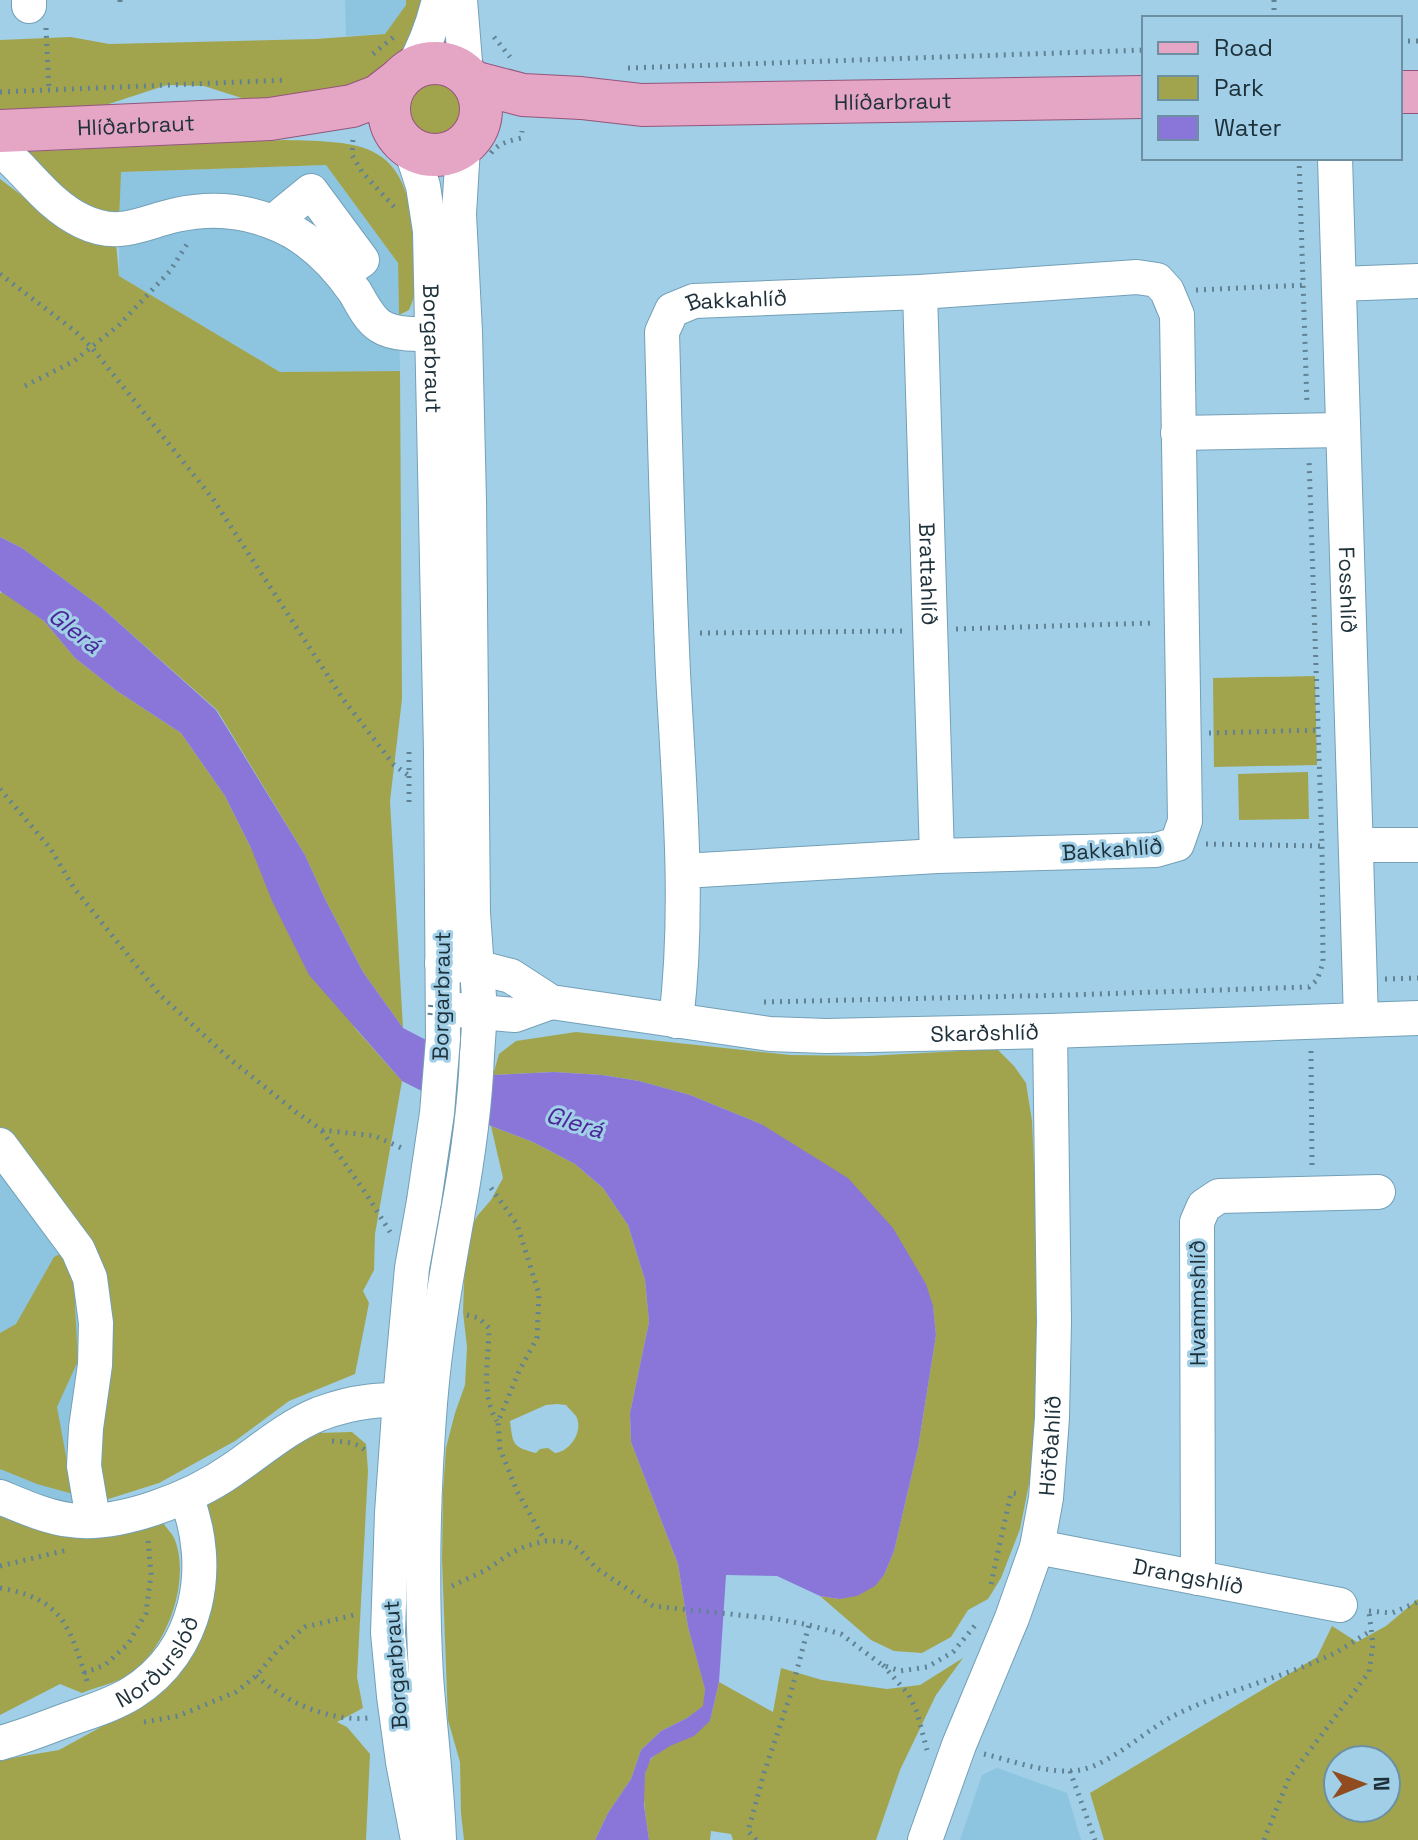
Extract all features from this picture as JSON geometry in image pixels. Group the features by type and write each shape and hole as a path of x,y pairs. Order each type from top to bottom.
{"main road":[{"path":"396,59 454,66 470,78 479,94 482,108 481,121 469,140 451,153 438,156 424,155 405,144 393,128 389,116 396,59"},
{"name":"Hlíðarbraut","path":"0,131 270,119 352,106 378,96 396,59"},
{"name":"Hlíðarbraut","path":"470,78 523,95 581,98 634,86 1142,97"},
{"name":"Hlíðarbraut","path":"469,140 495,127 634,86"},
{"name":"Hlíðarbraut","path":"270,119 354,129 405,144"}],"street":[{"path":"396,59 424,47 439,0"},
{"path":"460,0 470,78"},
{"name":"Borgarbraut","path":"439,1840 426,1677 425,1492 415,1400 412,1268 437,1113 443,1024 441,736 449,333 469,140"},
{"name":"Borgarbraut","path":"405,144 423,186 449,333 469,501 473,913 480,1011 475,1102 466,1171 440,1315 415,1400 392,1513 388,1633 401,1749 418,1840"},
{"path":"0,149 51,201 97,228 134,228 174,216 207,211 249,215 273,222 311,243 327,258 381,327 403,334 449,333"},
{"name":"Fosshlíð","path":"1335,160 1361,1020"},
{"name":"Bakkahlíð","path":"676,1021 682,962 683,871 671,634 662,332 672,310 694,301 920,292 1137,277 1157,280 1167,291 1177,315 1185,821 1177,844 1156,850 937,856 683,871"},
{"path":"1339,284 1418,281"},
{"name":"Brattahlíð","path":"920,292 937,856"},
{"path":"1178,433 1343,430"},
{"path":"1356,845 1418,845"},
{"name":"Skarðshlíð","path":"442,963 511,976 551,1002 770,1034 826,1036 1050,1031 1418,1018"},
{"name":"Skarðshlíð","path":"443,1024 480,1011 515,1015 551,1002"},
{"name":"Höfðahlíð","path":"925,1840 959,1745 1012,1618 1037,1547 1046,1498 1054,1321 1050,1031"},
{"path":"0,1145 78,1250 90,1278 96,1323 84,1466 93,1519"},
{"name":"Hvammshlíð","path":"1198,1578 1197,1222 1204,1206 1219,1196 1378,1192"},
{"path":"0,1497 71,1520 132,1515 186,1497 317,1415 377,1399 415,1400"},
{"name":"Norðurslóð","path":"0,1743 97,1711 133,1692 163,1667 192,1617 199,1584 200,1553 195,1518 186,1497"},
{"name":"Drangshlíð","path":"1037,1547 1340,1605"}],"path":[{"path":"29,3 46,19 49,91"},
{"path":"492,35 516,63"},
{"path":"634,86 1142,50"},
{"path":"0,92 295,80"},
{"path":"353,140 352,155 362,172 401,215"},
{"path":"755,1002 1309,987 1317,980 1323,963 1322,846 1299,160"},
{"path":"25,386 74,361 119,325 170,271 207,211"},
{"path":"0,274 75,331 92,348 213,499 343,699 394,765 408,775"},
{"path":"1167,291 1339,284"},
{"path":"1183,733 1352,729"},
{"path":"0,789 50,848 74,888 160,995 231,1060 322,1130 367,1195 393,1240"},
{"path":"1177,844 1356,845"},
{"path":"1309,987 1313,1194"},
{"path":"322,1130 375,1136 418,1155"},
{"path":"490,1185 517,1224 539,1294 537,1338 519,1371 498,1422 500,1449 517,1491 545,1541"},
{"path":"440,1315 471,1315 489,1328 488,1402 498,1422"},
{"path":"84,1673 105,1665 128,1644 146,1613 151,1574 147,1534"},
{"path":"447,1588 486,1570 526,1546 545,1541 570,1543 596,1568 653,1606 777,1619 841,1634 882,1665 909,1695 917,1712 926,1748"},
{"path":"0,1588 24,1592 57,1612 67,1626 97,1711"},
{"path":"1264,1840 1289,1778 1369,1672 1373,1644 1369,1611 1392,1613 1418,1602"},
{"path":"139,1723 178,1716 236,1692 305,1627 354,1615"},
{"path":"882,1665 900,1671 927,1667 953,1652 980,1619"},
{"path":"756,1840 748,1831 809,1625"},
{"path":"982,1753 1027,1765 1084,1770 1172,1716 1335,1653 1372,1630"},
{"path":"256,1676 272,1691 309,1708 350,1720 380,1717"},
{"path":"1070,1771 1095,1840"}],"shaded area":[{"path":"345,0 406,0 406,5 385,34 346,36"},
{"path":"326,165 398,263 400,371 280,372 119,276 120,172"},
{"path":"0,1139 88,1261 99,1513 0,1509"},
{"path":"997,1768 1067,1793 1081,1840 960,1840 982,1775"}],"green space":[{"path":"406,0 426,0 425,9 398,62 374,82 251,101 204,86 167,85 78,114 0,116 0,40 71,37 109,44 316,39 385,34 406,5"},
{"path":"437,78 448,80 458,87 465,97 465,119 458,129 448,136 437,138 426,136 416,129 409,119 407,108 409,97 416,87 426,80"},
{"path":"284,140 357,146 389,163 401,180 409,202 418,262 409,310 399,315 398,263 326,165 121,172 119,222 89,217 20,152"},
{"path":"0,179 49,216 116,243 119,276 280,372 400,371 402,699 390,801 403,1028 363,972 305,855 217,710 101,607 22,548 0,537"},
{"path":"3,592 44,621 75,658 117,691 181,733 225,796 251,848 355,1028 402,1081 375,1234 374,1270 363,1291 369,1303 355,1374 289,1401 235,1441 159,1483 99,1502 96,1454 108,1343 0,1138 0,593"},
{"path":"1315,676 1317,765 1214,767 1213,678"},
{"path":"1308,772 1309,819 1239,820 1238,774"},
{"path":"576,1032 790,1055 867,1056 997,1049 1026,1083 1032,1121 1041,1323 1036,1449 1020,1529 1001,1578 988,1599 968,1610 951,1637 922,1653 894,1651 871,1640 820,1596 839,1599 884,1575 894,1551 918,1448 936,1335 933,1307 761,1124 690,1095 639,1081 554,1072 493,1075 499,1054 516,1041"},
{"path":"491,1126 533,1142 575,1164 603,1188 628,1225 645,1280 649,1322 630,1413 631,1442 678,1564 688,1627 705,1688 704,1706 661,1731 641,1750 631,1779 608,1813 595,1840 464,1840 460,1762 448,1720 442,1560 443,1491 446,1448 465,1385 464,1285 471,1226 503,1178","holes":["546,1405 566,1405 578,1422 577,1434 566,1449 555,1453 548,1448 540,1449 536,1453 522,1449 515,1443 510,1421"]},
{"path":"62,1253 73,1267 78,1361 57,1407 73,1494 0,1469 0,1333 16,1324 54,1257"},
{"path":"352,1432 366,1444 368,1471 357,1677 363,1708 337,1722 347,1727 370,1754 366,1840 0,1840 0,1760 59,1750 132,1710 178,1677 204,1629 200,1501 317,1433"},
{"path":"0,1509 103,1531 164,1524 174,1538 179,1557 177,1595 172,1614 154,1649 129,1675 82,1693 60,1684 0,1715"},
{"path":"1418,1599 1418,1840 1104,1840 1090,1793 1317,1657 1332,1626 1357,1642 1386,1626"},
{"path":"963,1658 936,1695 900,1770 876,1840 733,1840 731,1834 711,1831 710,1840 649,1840 644,1798 647,1767 655,1756 710,1721 719,1682 773,1712 781,1668 822,1680 887,1689 920,1685"}],"water":[{"name":"Glerá","path":"0,537 22,548 101,607 216,710 305,855 363,972 403,1028 493,1075 554,1072 639,1081 690,1095 761,1124 848,1178 893,1228 926,1284 933,1306 936,1335 918,1448 894,1551 884,1575 875,1586 857,1596 839,1599 820,1596 777,1576 726,1575 719,1682 710,1721 694,1736 651,1758 645,1774 644,1805 649,1840 595,1840 608,1813 631,1779 641,1750 661,1731 703,1706 705,1689 688,1627 678,1564 631,1442 630,1413 649,1322 645,1280 628,1225 603,1188 575,1164 402,1081 309,975 225,796 181,733 117,691 75,658 44,621 0,591"}]}
